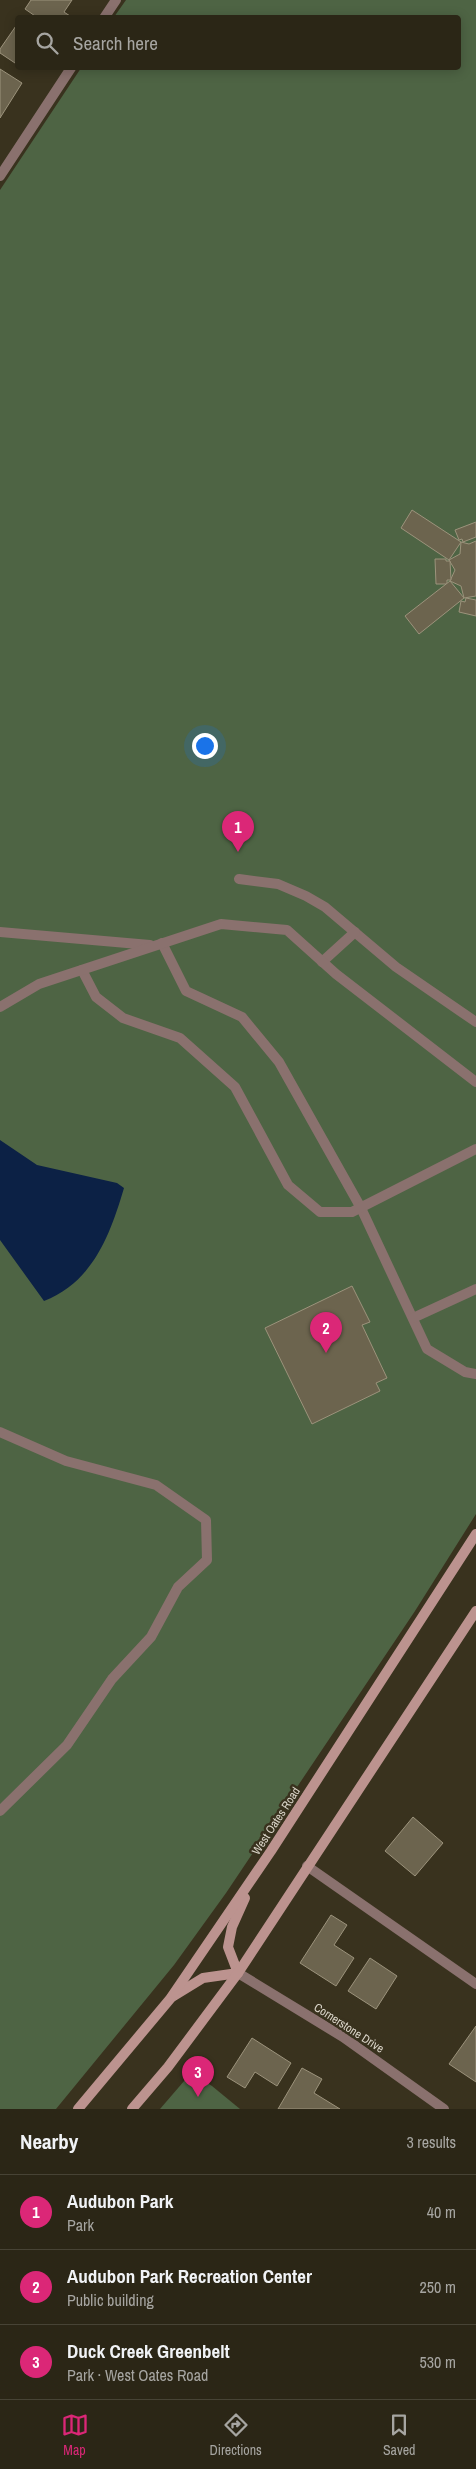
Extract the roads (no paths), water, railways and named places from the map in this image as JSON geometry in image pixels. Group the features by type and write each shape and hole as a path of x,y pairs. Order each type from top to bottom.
{"main road":[{"name":"West Oates Road","path":"78,2109 170,1998 271,1851 476,1534"},
{"path":"132,2109 168,2067 238,1972 476,1611"},
{"path":"238,1972 228,1947 232,1927 271,1851"},
{"path":"170,1998 203,1978 238,1972"}],"street":[{"path":"106,15 116,0"},
{"path":"0,176 71,70"},
{"path":"239,879 278,884 325,906 374,951 427,991 476,1022"},
{"path":"0,1007 40,984 221,924 287,930 322,962 476,1082"},
{"path":"0,932 159,944"},
{"path":"322,962 355,932"},
{"path":"159,944 186,991 242,1017 280,1062 361,1208 427,1349 465,1372 476,1374"},
{"path":"82,970 96,997 123,1018 180,1038 235,1087 288,1184 320,1212 352,1212 476,1149"},
{"path":"412,1318 476,1289"},
{"path":"0,1432 66,1461 156,1486 206,1520 207,1560 178,1588 151,1637 112,1679 66,1745 0,1811"},
{"path":"307,1866 476,1984"},
{"name":"Cornerstone Drive","path":"238,1972 343,2037 444,2109"}],"water":[{"path":"0,1140 37,1165 117,1183 124,1188 112,1223 97,1255 75,1282 61,1293 44,1301 0,1240"}],"place":[{"name":"Audubon Park","path":"238,852"},
{"name":"Audubon Park Recreation Center","path":"326,1353"},
{"name":"Duck Creek Greenbelt","path":"198,2097"}]}
